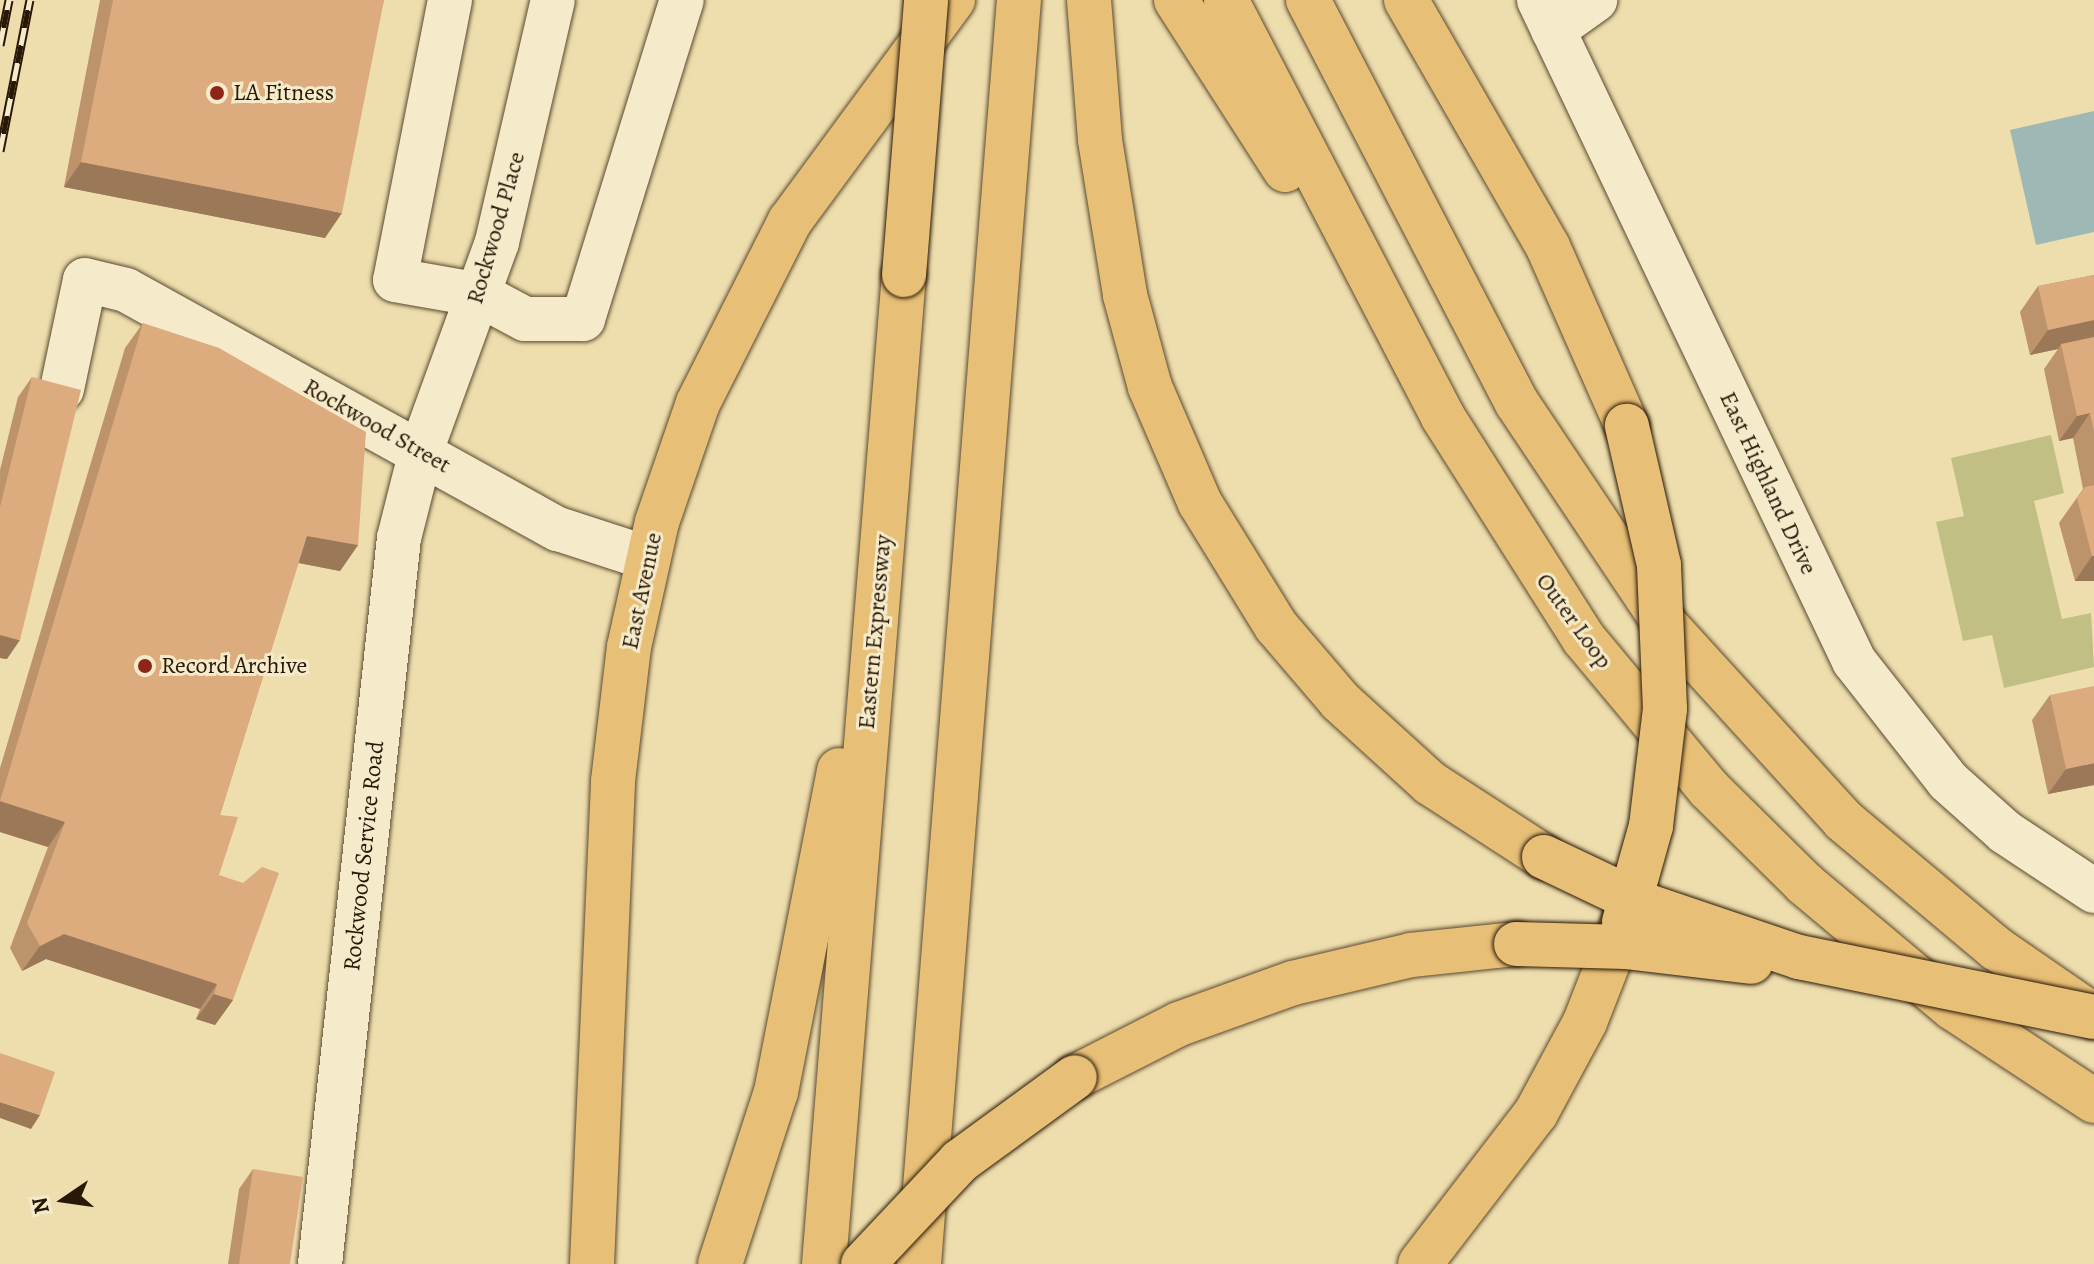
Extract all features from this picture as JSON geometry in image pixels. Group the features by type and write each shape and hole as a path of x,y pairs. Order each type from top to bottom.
{"main road":[{"name":"Eastern Expressway","path":"824,1264 926,0"},
{"name":"East Avenue","path":"592,1264 613,781 647,558 698,403 755,283 827,165 953,0"},
{"path":"919,1264 1019,0"},
{"path":"1089,0 1110,216 1144,366 1178,457 1230,556 1292,646 1377,737 1468,809 1544,857 1692,923 1896,981"},
{"path":"1176,0 1443,417"},
{"name":"Outer Loop","path":"1226,0 1443,417 1584,639 1709,789 1903,970 2094,1101"},
{"path":"1308,0 1517,403 1664,623 1750,726 1853,829 1997,949 2094,1016"},
{"path":"1406,0 1548,247 1627,426 1659,565 1665,709 1651,826 1624,922 1585,1022 1536,1113 1420,1264"},
{"path":"720,1264 792,1025 883,532"},
{"path":"863,1264 960,1161 1075,1077 1179,1024 1293,983 1398,958 1516,944 1626,947 1896,981 2094,1016"},
{"path":"563,1264 597,1141"}],"street":[{"path":"450,0 395,280 480,295 525,319 583,319 656,93 682,0"},
{"name":"Rockwood Place","path":"421,451 480,295 553,0"},
{"path":"1546,15 1595,0"},
{"name":"East Highland Drive","path":"1546,15 1865,680 1970,802 2094,891"},
{"name":"Rockwood Street","path":"62,389 85,280 111,286 169,308 576,537 647,558"},
{"name":"Rockwood Service Road","path":"320,1264 393,586 421,451"}],"shaded area":[{"path":"2051,435 2064,493 2034,501 2062,619 2091,613 2094,667 2004,688 1992,635 1963,641 1936,522 1964,516 1951,458"}],"water":[{"path":"2094,111 2094,232 2036,245 2010,130"}],"building":[{"name":"LA Fitness","path":"113,0 384,0 342,213 81,162"},
{"path":"2094,275 2094,320 2048,330 2038,286"},
{"path":"143,323 219,348 366,432 358,545 307,536 220,815 238,817 219,875 243,883 262,867 279,873 233,1000 214,994 217,984 64,934 40,946 27,923 65,822 0,801"},
{"path":"2094,337 2094,432 2090,413 2077,416 2061,344"},
{"path":"32,377 81,390 20,640 0,635 0,507"},
{"path":"2094,485 2092,556 2077,498 2085,487"},
{"path":"2094,686 2094,763 2066,769 2050,695"},
{"path":"0,1053 55,1072 40,1115 0,1102"},
{"path":"253,1169 303,1177 290,1264 239,1264"}],"railway":[{"path":"0,45 9,0"},
{"path":"0,151 30,0"}],"place":[{"name":"LA Fitness","path":"217,93"},
{"name":"Record Archive","path":"145,666"}]}
